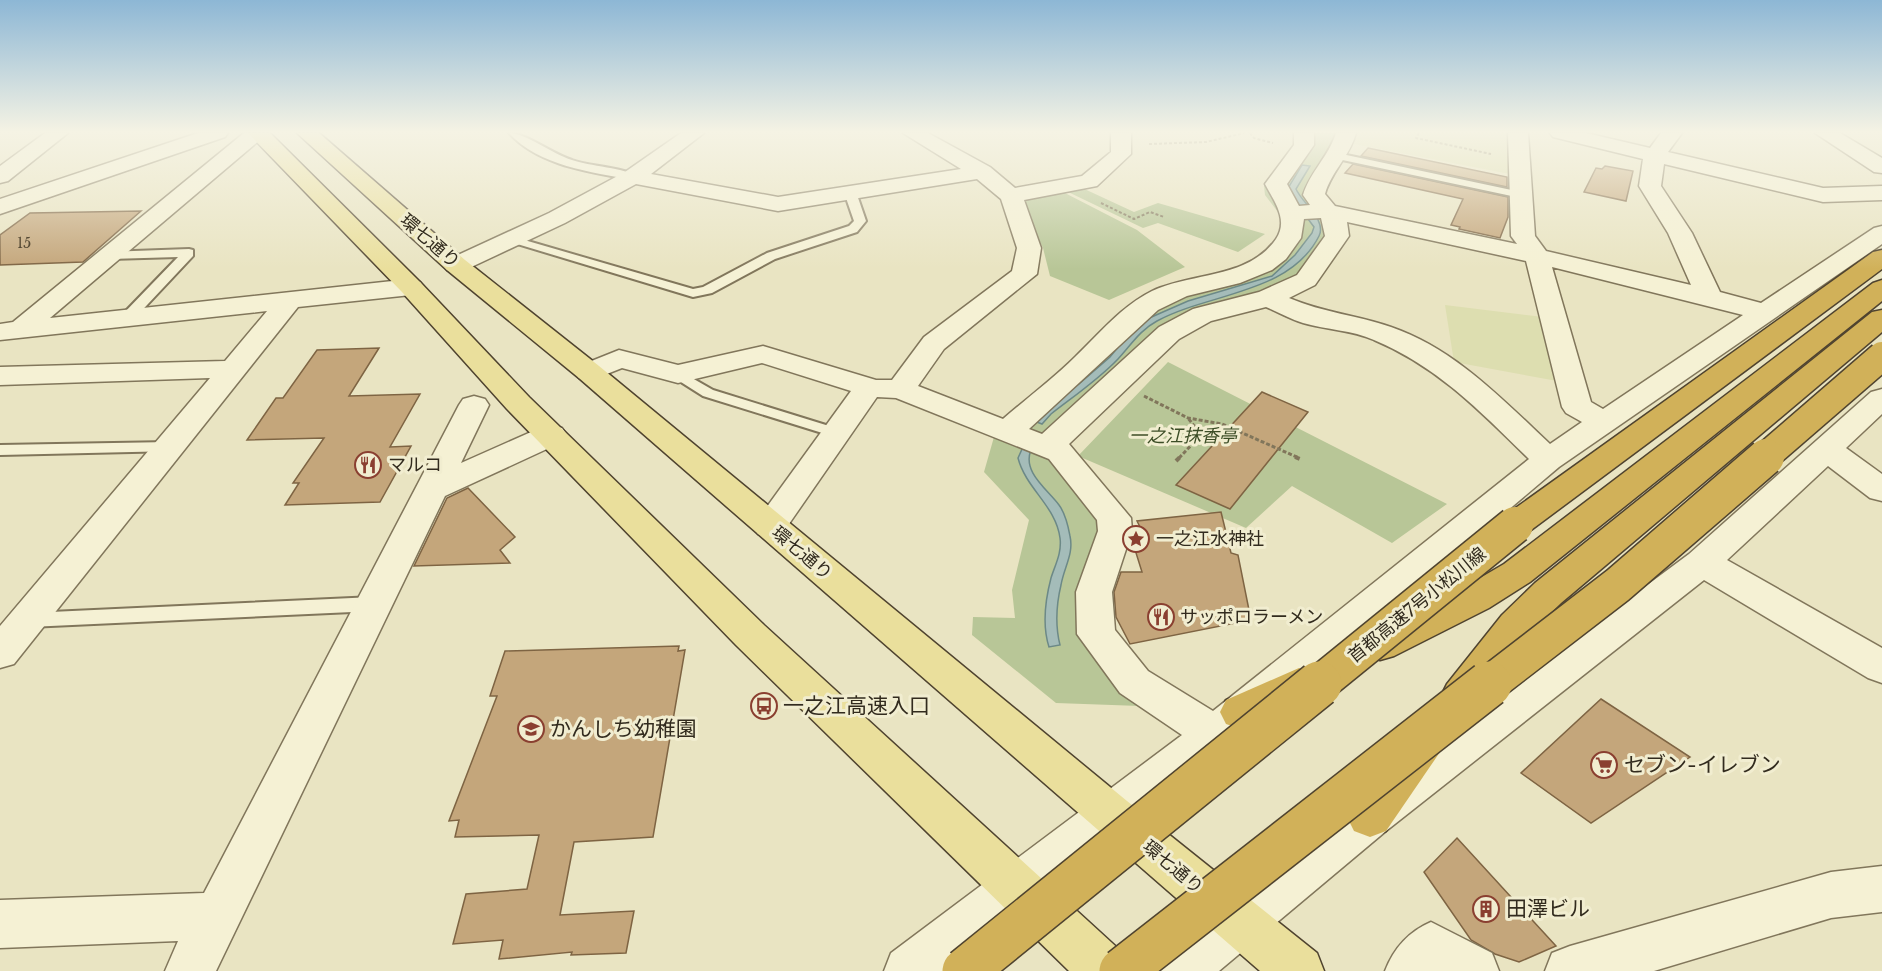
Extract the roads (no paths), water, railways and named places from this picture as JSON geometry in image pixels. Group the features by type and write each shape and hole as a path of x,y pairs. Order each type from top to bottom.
{"highway":[{"name":"首都高速7号小松川線","path":"965,971 1515,525 1882,257"},
{"path":"1370,818 1566,555 1882,288"},
{"path":"1228,723 1476,598 1516,573 1566,555 1882,318"},
{"path":"1122,971 1289,838 1618,585 1882,356"}],"main road":[{"path":"303,178 411,287 550,435 750,635 1105,971"},
{"name":"環七通り","path":"359,178 456,264 589,372 1111,815 1299,971"}],"street":[{"path":"0,207 85,178"},
{"path":"0,348 10,331 110,255 200,178"},
{"path":"456,264 510,240 630,178"},
{"path":"640,178 778,204 940,178"},
{"path":"902,388 934,343 1024,274 1029,248 1011,196 990,178"},
{"path":"1011,196 1089,181 1092,178"},
{"path":"1007,432 1075,373 1134,314 1162,296 1238,293 1306,280 1337,236 1335,221 1308,212 1276,184 1280,178"},
{"path":"1047,447 1169,333 1238,293 1252,272 1276,255 1295,226 1308,212 1316,183 1320,178"},
{"path":"1520,178 1523,236 1537,256 1578,407 1603,422"},
{"path":"1651,178 1650,186 1680,233 1709,296"},
{"path":"1751,178 1823,195 1882,193"},
{"path":"1308,212 1537,256 1709,296 1766,313"},
{"path":"909,971 1228,723 1548,460 1882,233"},
{"path":"10,331 411,287"},
{"path":"1238,293 1311,317 1355,325 1413,347 1448,368 1476,390 1548,460"},
{"path":"0,653 291,299"},
{"path":"589,372 620,359 678,374 763,354 869,387 887,390 902,388 910,394 1060,452 1114,518 1115,531 1094,592 1096,634 1134,682 1228,723"},
{"path":"0,376 233,369"},
{"path":"770,526 869,387"},
{"path":"1180,971 1370,818 1702,563 1882,398"},
{"path":"190,971 474,405"},
{"path":"432,489 550,435"},
{"path":"1825,448 1882,490"},
{"path":"1702,563 1754,591 1882,668"},
{"path":"1570,971 1831,895 1882,889"},
{"path":"0,924 217,916"},
{"path":"1410,971 1431,947 1474,971"}],"lane":[{"path":"1442,178 1521,195"},
{"path":"510,240 693,293 707,290 771,256 853,229 860,222 850,192"},
{"path":"110,255 189,253 127,318"},
{"path":"678,374 708,393 837,433"},
{"path":"0,450 170,447"},
{"path":"28,620 374,604"}],"water":[{"path":"1294,178 1303,178 1296,189 1320,224 1319,236 1306,255 1289,270 1268,281 1157,321 1141,333 1110,367 1051,414 1042,424 1034,421 1043,410 1079,384 1110,357 1132,330 1147,319 1188,301 1272,276 1295,255 1314,227 1290,195 1288,188"},
{"path":"1023,447 1031,450 1030,466 1037,480 1063,512 1071,543 1057,608 1060,645 1049,647 1045,622 1046,604 1059,554 1060,538 1053,516 1022,469 1018,458"}],"place":[{"name":"マルコ","path":"368,465"},
{"name":"一之江水神社","path":"1136,539"},
{"name":"サッポロラーメン","path":"1161,617"},
{"name":"一之江高速入口","path":"764,706"},
{"name":"かんしち幼稚園","path":"531,729"},
{"name":"セブン-イレブン","path":"1604,765"},
{"name":"田澤ビル","path":"1486,909"}],"park label":[{"name":"一之江抹香亭","path":"1183,436"}]}
